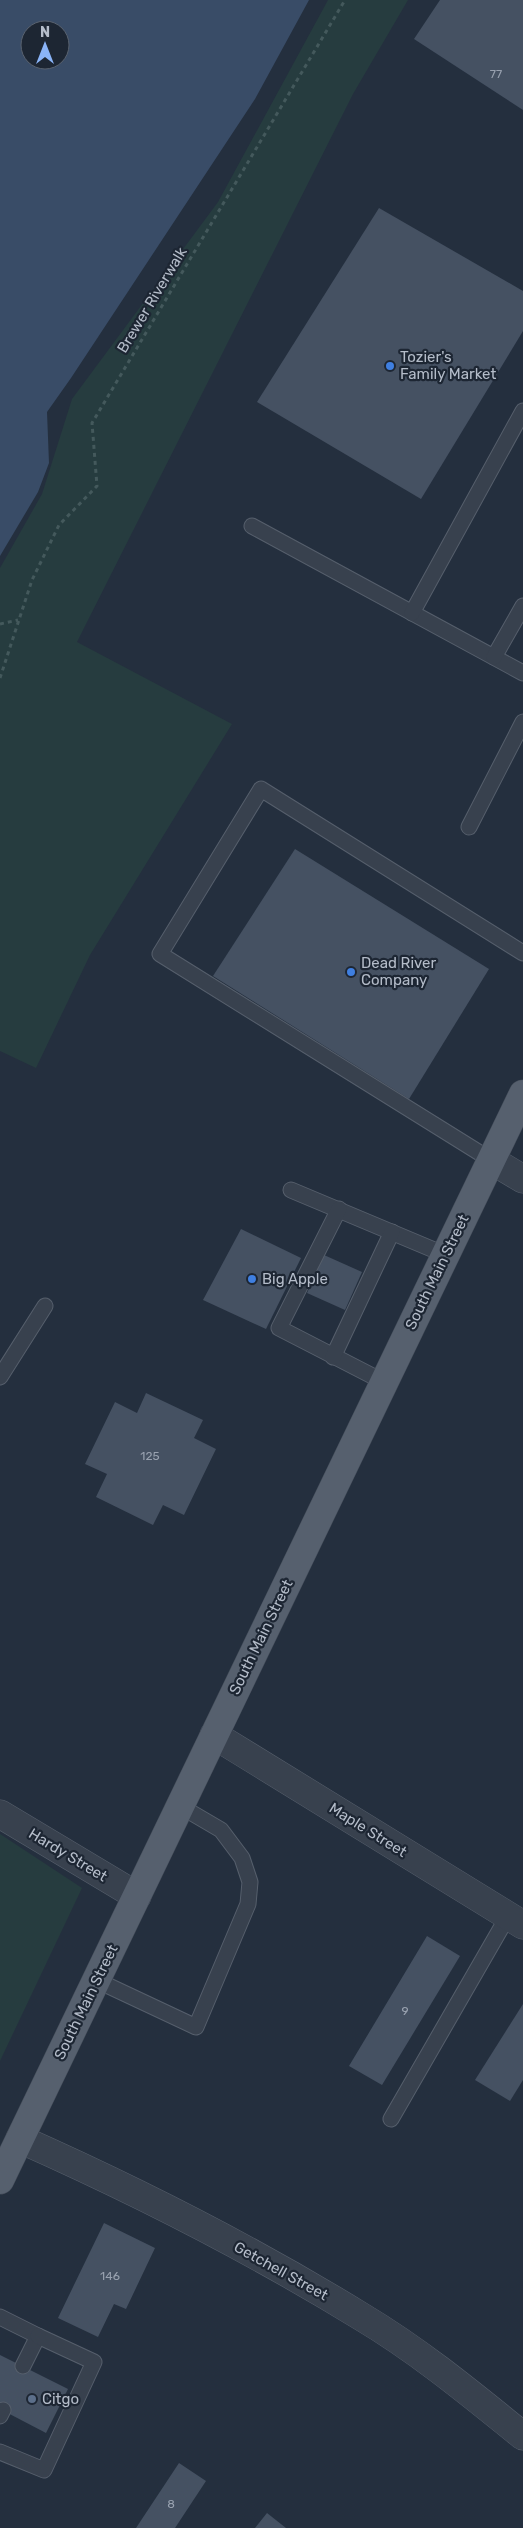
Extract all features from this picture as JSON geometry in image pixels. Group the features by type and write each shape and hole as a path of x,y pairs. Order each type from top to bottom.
{"main road":[{"name":"South Main Street","path":"0,2180 523,1094"}],"street":[{"path":"491,1160 523,1178"},
{"name":"Maple Street","path":"214,1735 515,1920"},
{"name":"Hardy Street","path":"0,1814 137,1896"},
{"name":"Getchell Street","path":"20,2139 88,2169 167,2209 363,2317 452,2379 523,2436"}],"lane":[{"path":"412,613 523,411"},
{"path":"252,526 523,673"},
{"path":"494,657 523,606"},
{"path":"469,827 523,722"},
{"path":"491,1160 160,954 260,789 523,953"},
{"path":"291,1190 446,1255"},
{"path":"338,1209 279,1328 384,1382"},
{"path":"333,1357 392,1232"},
{"path":"0,1377 45,1306"},
{"path":"96,1980 196,2027 248,1904 250,1882 242,1858 221,1830 180,1806"},
{"path":"391,2119 515,1920"},
{"path":"0,2317 94,2362 44,2470 0,2452"},
{"path":"23,2366 38,2336"}],"path":[{"name":"Brewer Riverwalk","path":"0,678 32,580 59,525 97,486 92,423 98,411 345,0"},
{"path":"0,624 18,619"}],"green space":[{"path":"328,0 408,0 353,94 77,642 232,724 90,955 36,1068 0,1051 0,568 42,494 72,399 218,202"},
{"path":"0,1834 82,1888 0,2061"}],"water":[{"path":"0,0 309,0 255,99 47,412 49,463 38,492 0,556"}],"building":[{"path":"440,0 523,0 523,110 414,39"},
{"name":"Tozier's Family Market","path":"379,208 523,291 523,331 421,499 257,402"},
{"name":"Dead River Company","path":"295,849 489,969 409,1099 213,976"},
{"name":"Big Apple","path":"241,1229 301,1258 266,1329 203,1300"},
{"path":"324,1255 362,1272 345,1310 307,1293"},
{"path":"146,1393 203,1420 194,1438 216,1449 184,1515 163,1505 153,1525 96,1497 107,1474 85,1464 115,1402 137,1413"},
{"path":"427,1936 460,1956 382,2085 349,2066"},
{"path":"523,2004 523,2080 510,2101 475,2080"},
{"path":"104,2223 155,2248 126,2309 114,2304 98,2337 58,2318"},
{"name":"Citgo","path":"0,2355 68,2389 46,2433 0,2409"},
{"path":"179,2463 206,2481 175,2528 136,2528"},
{"path":"267,2513 286,2528 255,2528"}],"place":[{"name":"Tozier's Family Market","path":"390,366"},
{"name":"Dead River Company","path":"351,972"},
{"name":"Big Apple","path":"252,1279"},
{"name":"Citgo","path":"32,2399"}]}
